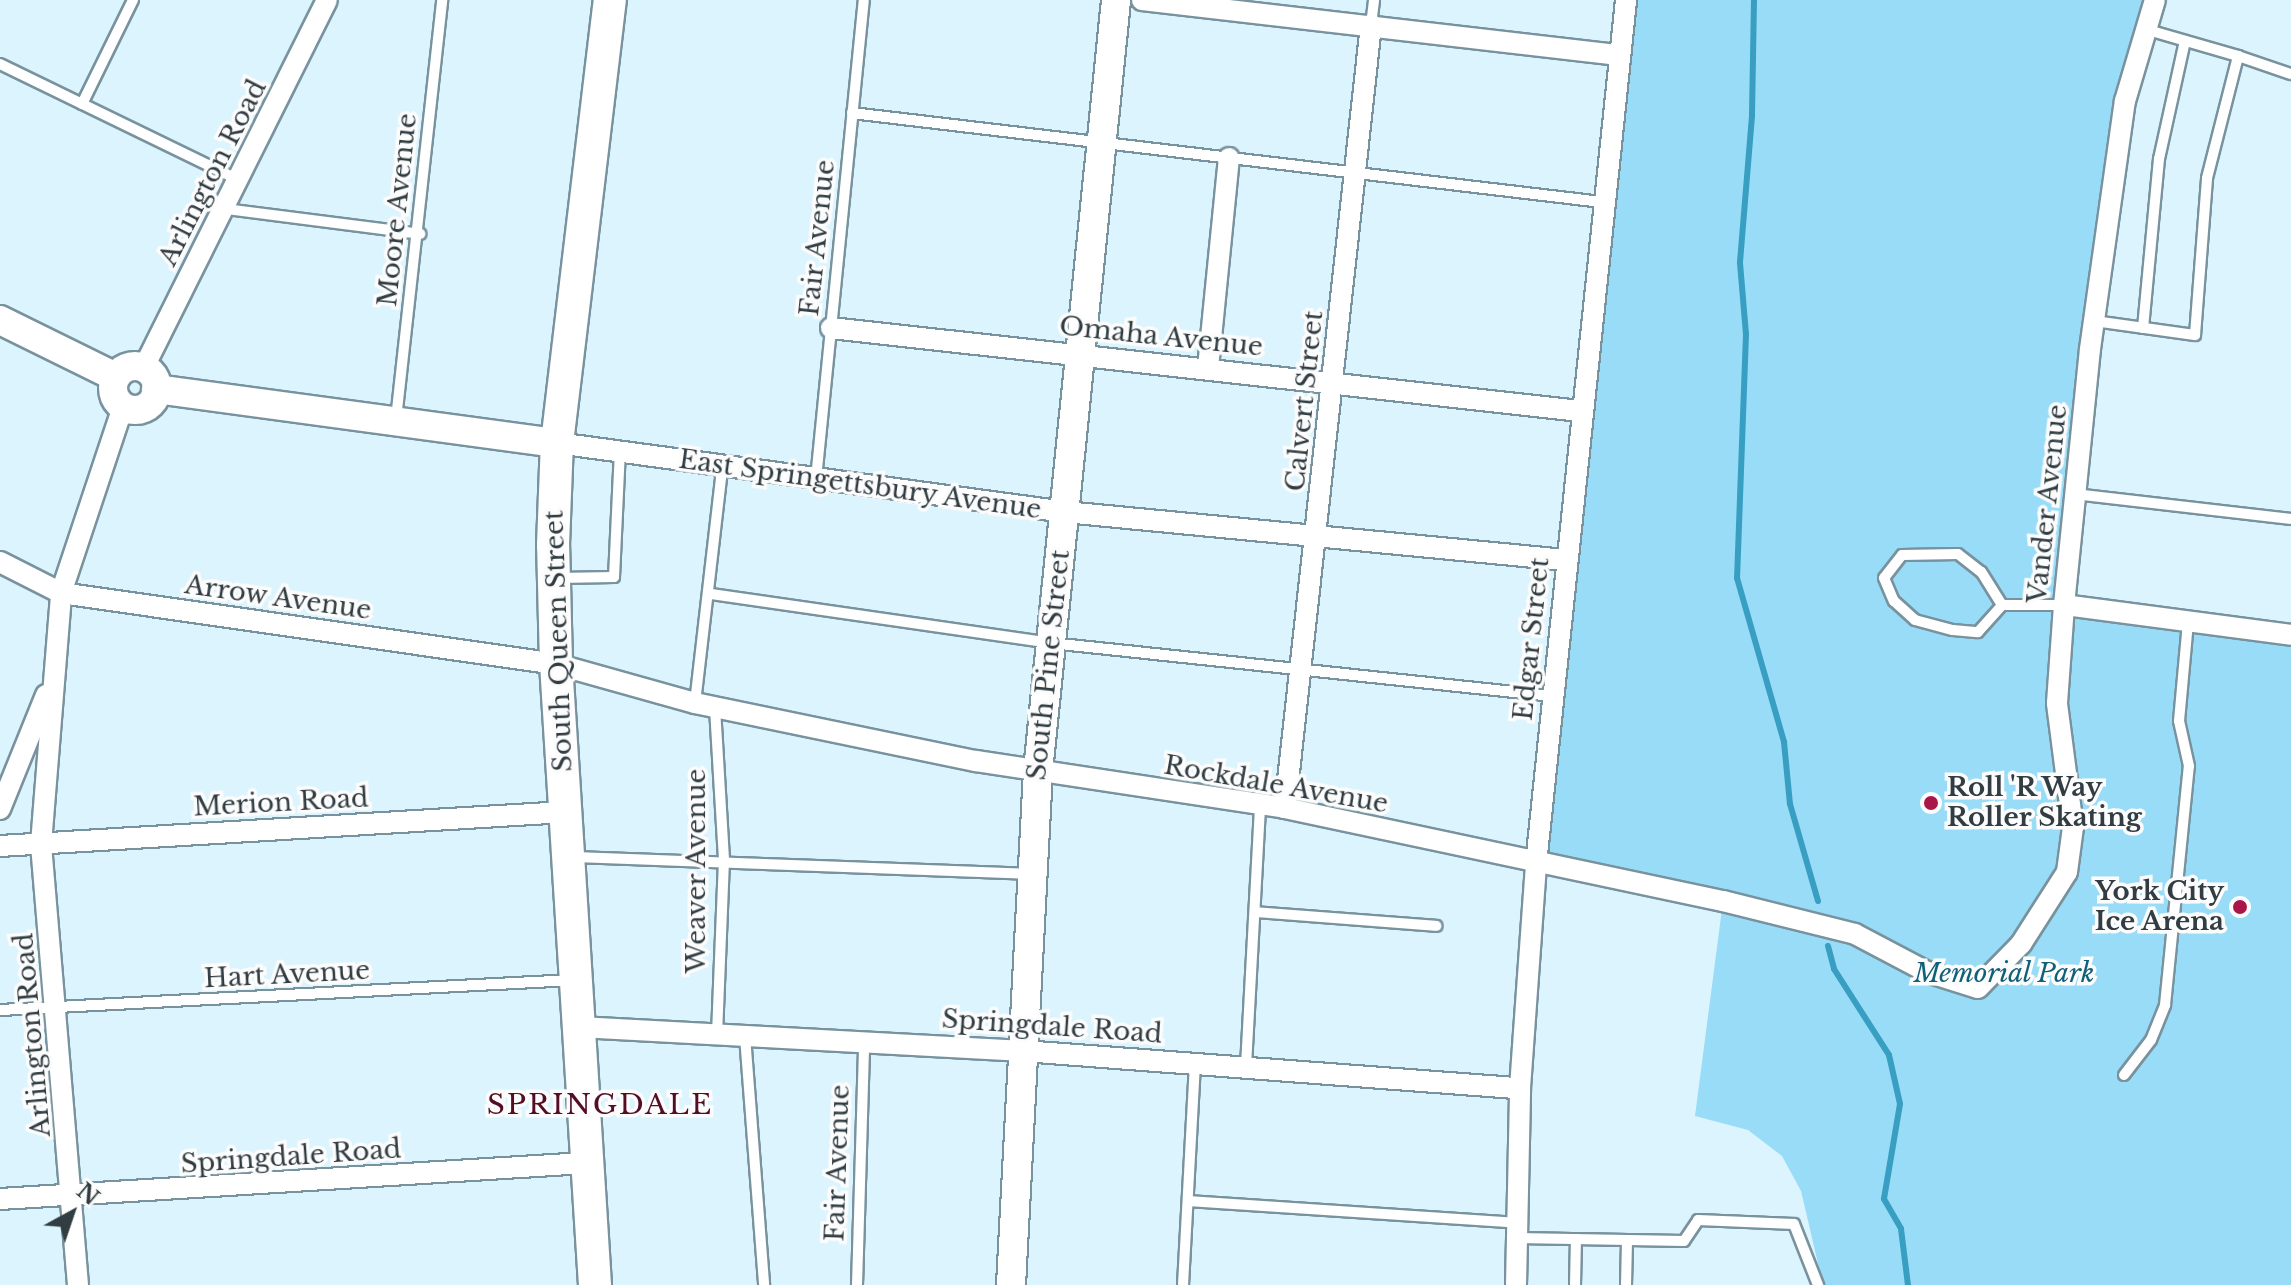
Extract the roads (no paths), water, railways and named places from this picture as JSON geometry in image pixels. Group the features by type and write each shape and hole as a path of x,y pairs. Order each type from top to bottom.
{"main road":[{"name":"South Queen Street","path":"595,1285 553,579 557,443 610,0"}],"street":[{"name":"Arlington Road","path":"150,379 226,209 327,0"},
{"name":"South Pine Street","path":"1011,1285 1038,771 1116,0"},
{"path":"1142,0 1619,55"},
{"name":"Edgar Street","path":"1516,1285 1520,1088 1536,864 1602,202 1626,0"},
{"name":"Vander Avenue","path":"1978,988 2021,944 2067,872 2073,827 2057,703 2075,494 2094,321 2125,101 2155,0"},
{"name":"Calvert Street","path":"1285,808 1371,25"},
{"path":"1208,368 1229,158"},
{"path":"0,320 116,377 113,391 123,407 145,408 150,379"},
{"name":"Omaha Avenue","path":"831,328 1334,381 1581,411"},
{"name":"East Springettsbury Avenue","path":"116,377 131,367 150,379 395,425 557,443 722,468 1065,512 1565,560"},
{"name":"Arlington Road","path":"78,1285 75,1198 41,844 61,593 123,407"},
{"name":"Arrow Avenue","path":"0,562 61,593 556,664"},
{"path":"2064,605 2291,635"},
{"name":"Rockdale Avenue","path":"556,664 715,708 1038,771 1285,808 1536,864 1723,901 1855,934 1927,972 1978,988"},
{"path":"0,809 54,676"},
{"name":"Merion Road","path":"0,846 566,812"},
{"name":"Springdale Road","path":"580,1027 1195,1062 1520,1088"},
{"name":"Springdale Road","path":"0,1199 75,1198 586,1163"}],"lane":[{"path":"82,104 133,0"},
{"name":"Moore Avenue","path":"395,425 420,234 442,0"},
{"name":"Fair Avenue","path":"816,479 864,0"},
{"name":"Calvert Street","path":"1371,25 1374,0"},
{"path":"2148,30 2291,74"},
{"path":"2143,328 2159,159 2185,41"},
{"path":"2094,321 2195,335 2207,178 2238,56"},
{"path":"0,64 240,181"},
{"path":"852,113 1602,202"},
{"path":"226,209 420,234"},
{"path":"553,579 614,577 620,452"},
{"path":"695,703 711,594 722,468"},
{"path":"2075,494 2291,519"},
{"path":"2002,605 1981,572 1958,554 1902,555 1884,578 1894,601 1915,620 1953,630 1978,632 2002,605 2064,605"},
{"path":"711,594 1051,643 1552,696"},
{"path":"2124,1075 2151,1040 2165,1005 2189,766 2179,721 2188,622"},
{"name":"Weaver Avenue","path":"715,708 724,860 717,1035"},
{"path":"1246,1066 1260,805"},
{"path":"571,857 724,860 1031,874"},
{"path":"1255,912 1436,926"},
{"name":"Hart Avenue","path":"0,1010 57,1010 577,980"},
{"path":"745,1036 764,1285"},
{"name":"Fair Avenue","path":"857,1285 864,1042"},
{"path":"1183,1285 1195,1062"},
{"path":"1189,1201 1517,1230 1576,1239 1627,1241 1684,1241 1698,1220 1794,1224 1818,1285"},
{"path":"1575,1285 1576,1239"},
{"path":"1626,1285 1627,1241"}],"waterway":[{"path":"1754,0 1752,116 1740,263 1746,334 1737,578 1784,742 1790,804 1818,901"},
{"path":"1828,946 1834,969 1889,1055 1900,1104 1884,1199 1901,1229 1908,1285"}],"place":[{"name":"Roll 'R Way Roller Skating","path":"1931,803"},
{"name":"York City Ice Arena","path":"2240,907"}],"district":[{"name":"SPRINGDALE","path":"600,1105"}],"park label":[{"name":"Memorial Park","path":"2004,974"}]}
